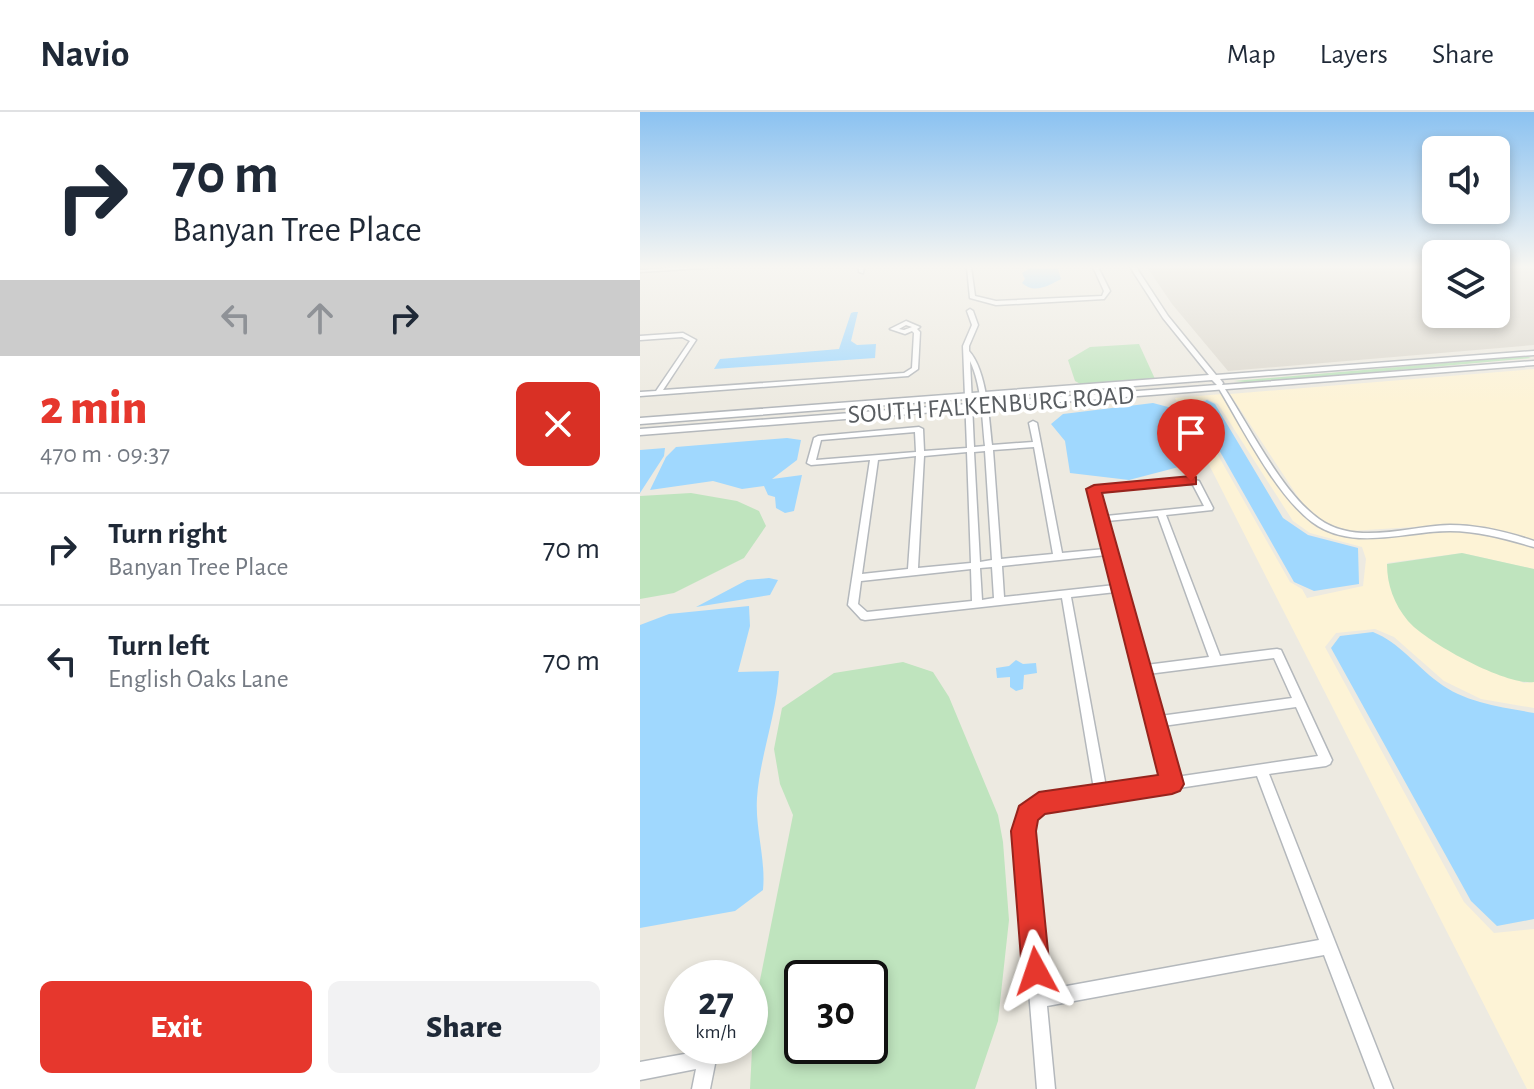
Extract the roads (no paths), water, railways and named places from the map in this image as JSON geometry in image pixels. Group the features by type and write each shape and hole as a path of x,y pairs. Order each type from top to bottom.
{"street":[{"path":"971,313 975,325 966,340 969,353 968,402 977,604"},
{"path":"1162,313 1216,378 1300,507 1319,524 1349,534 1449,528 1488,530 1534,544"},
{"path":"640,394 906,375 915,369 917,332 914,330"},
{"path":"640,338 683,335 693,340 658,393"},
{"path":"969,353 978,366 999,602"},
{"name":"SOUTH FALKENBURG ROAD","path":"981,401 1216,378 1534,358"},
{"name":"SOUTH FALKENBURG ROAD","path":"640,432 981,401 1399,374 1534,358"},
{"name":"SOUTH FALKENBURG ROAD","path":"640,421 968,402"},
{"path":"1033,423 1058,556"},
{"path":"913,572 920,453 919,429 895,428 823,436 815,444 811,463 920,453 1038,444"},
{"path":"874,458 853,605 865,616 1120,588"},
{"path":"1102,519 1209,508 1196,483 1191,481 1094,489 1172,784"},
{"path":"1161,513 1216,661"},
{"path":"857,578 1111,551"},
{"path":"1066,595 1101,794"},
{"path":"1046,1089 1023,831 1027,814 1039,803 1326,760 1277,653 1142,670"},
{"path":"1156,722 1299,702"},
{"path":"1261,771 1384,1089"},
{"path":"1039,999 1329,946"},
{"path":"640,1071 707,1059 701,1089"}],"water":[{"path":"851,313 858,313 851,341 857,345 876,344 875,358 714,369 720,359 839,349"},
{"path":"1207,400 1215,404 1283,518 1308,535 1358,548 1359,584 1314,591 1294,582 1202,420 1197,405"},
{"path":"1153,403 1172,408 1194,463 1129,480 1070,473 1065,441 1051,424 1063,414"},
{"path":"787,438 801,440 797,460 772,479 802,475 794,511 785,513 776,508 775,497 768,495 764,486 742,489 713,481 650,490 666,457 676,447"},
{"path":"665,448 664,456 640,493 640,450"},
{"path":"747,580 778,580 770,595 696,607"},
{"path":"749,606 750,626 738,672 779,671 757,798 763,890 735,911 640,928 640,625 669,614"},
{"path":"1373,632 1391,642 1438,682 1460,695 1534,713 1534,919 1497,926 1471,901 1331,648 1340,636"},
{"path":"1016,660 1023,664 1036,663 1037,673 1024,675 1023,689 1016,691 1010,687 1010,677 997,678 996,668 1009,666"}]}
